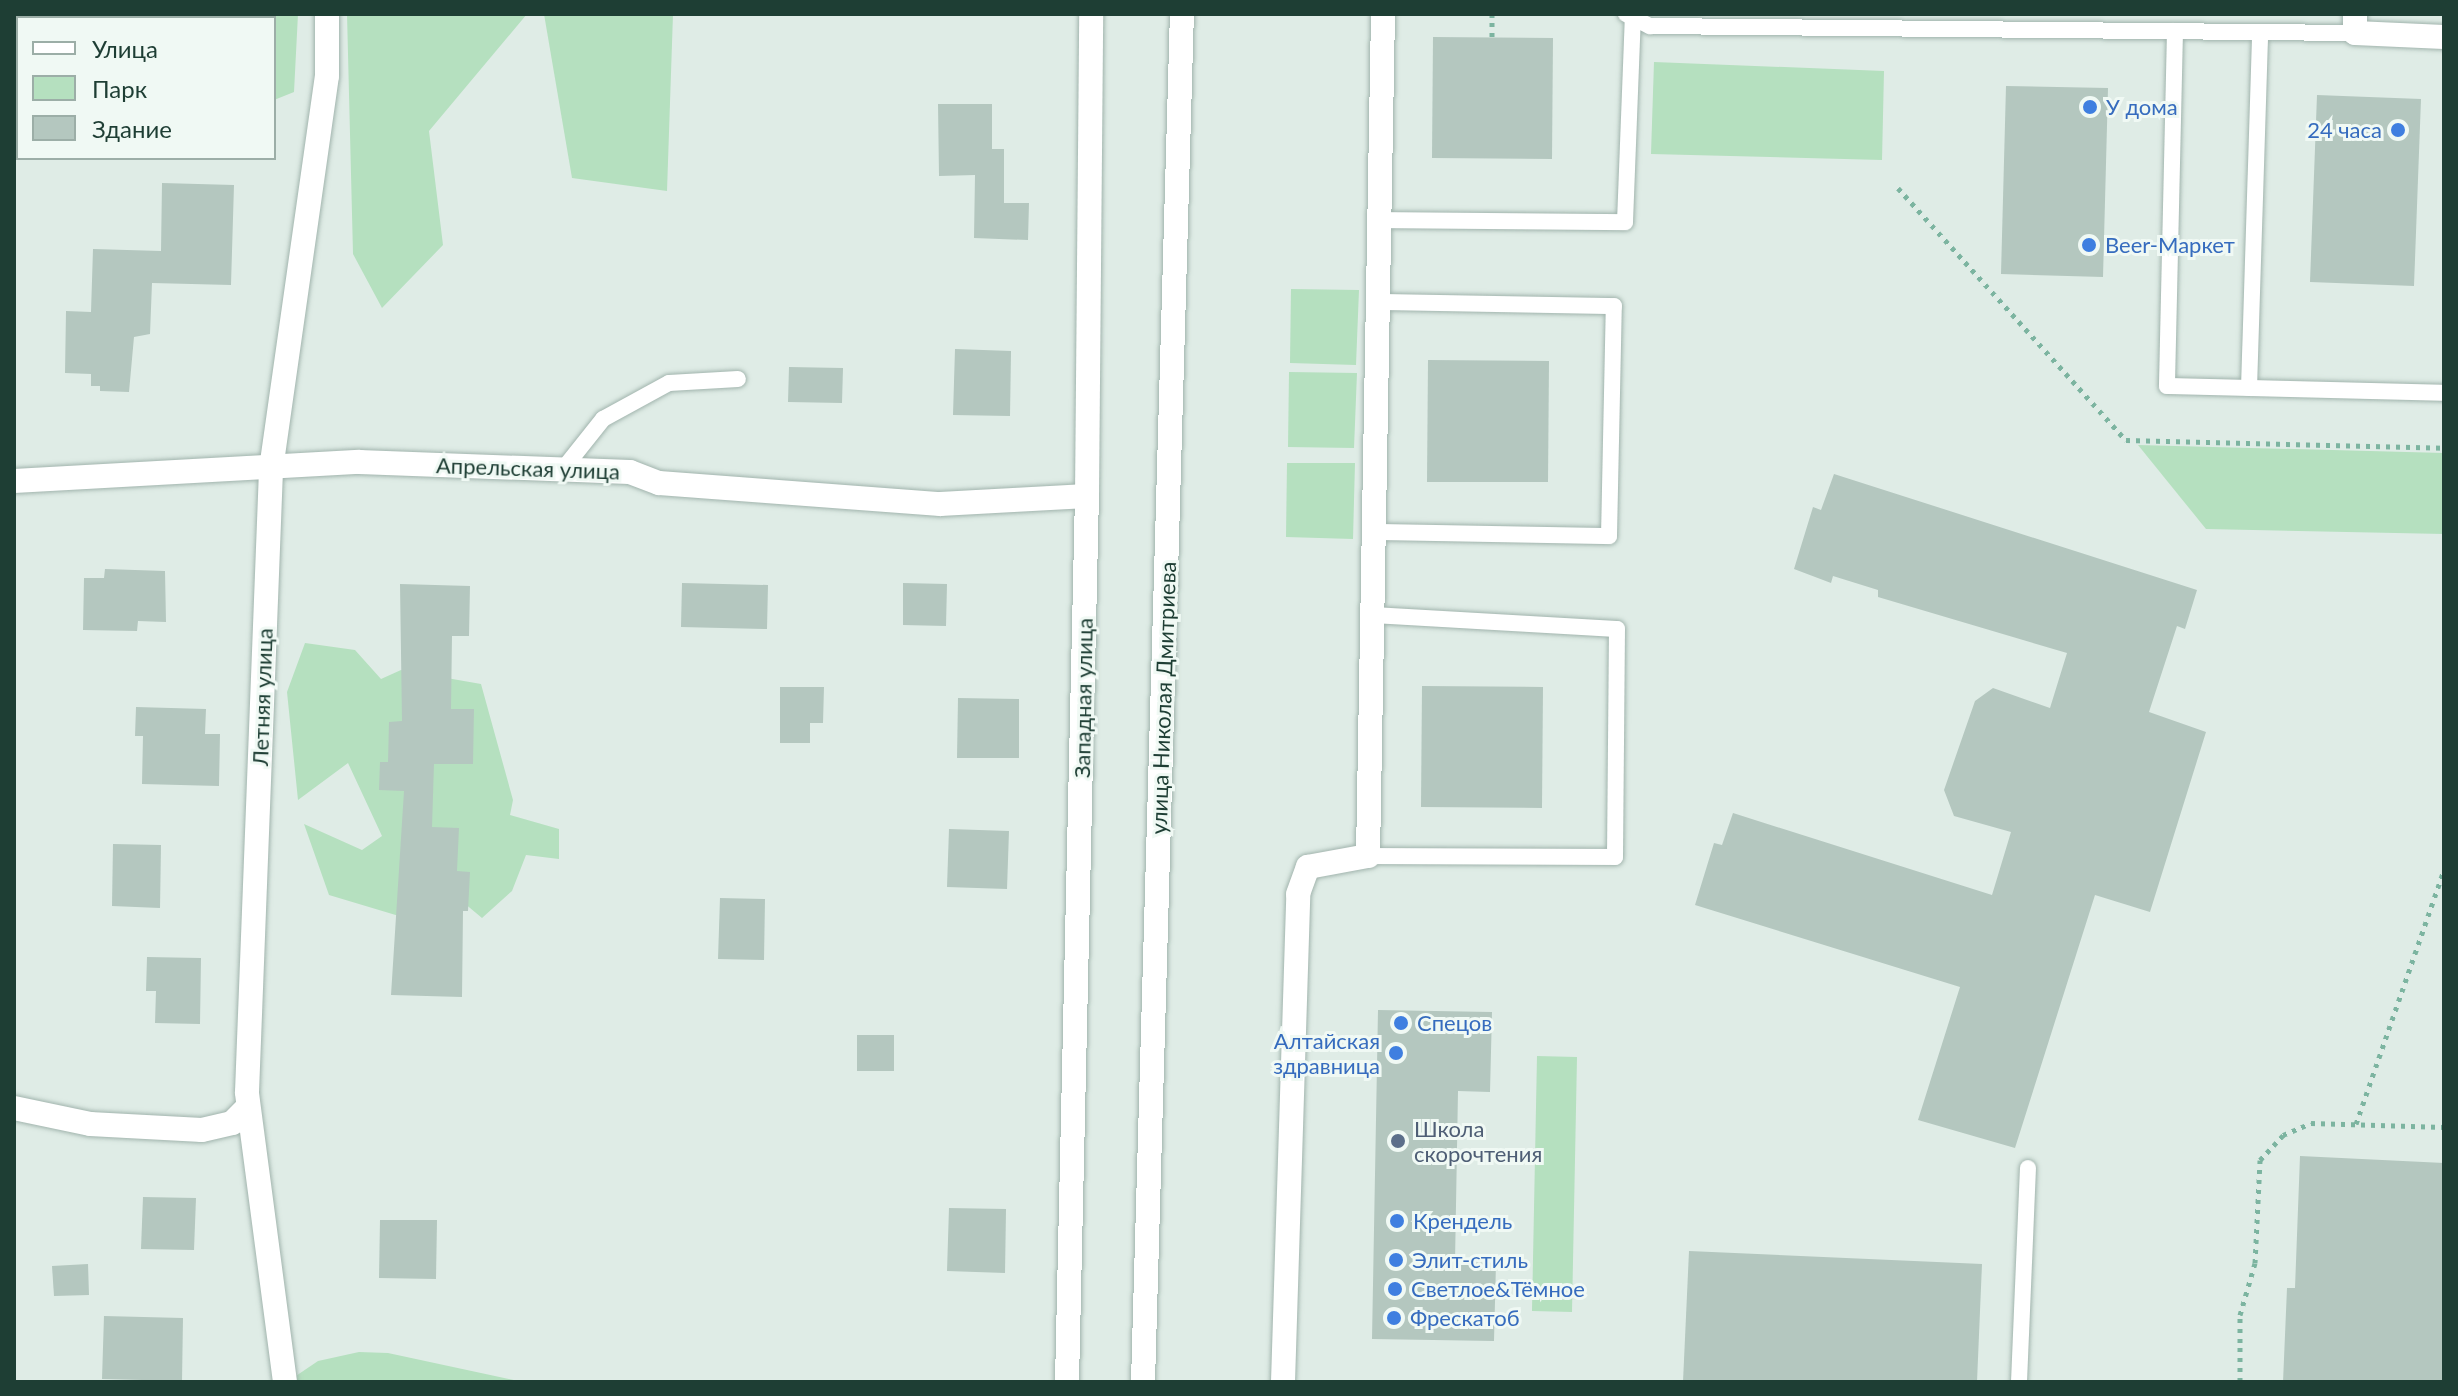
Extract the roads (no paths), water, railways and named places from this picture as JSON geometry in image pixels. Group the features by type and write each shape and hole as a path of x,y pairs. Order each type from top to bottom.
{"street":[{"name":"Летняя улица","path":"285,1382 246,1109 271,469 327,76 327,14"},
{"name":"Западная улица","path":"1067,1382 1087,496 1091,14"},
{"name":"улица Николая Дмитриева","path":"1143,1382 1182,14"},
{"path":"1283,1382 1298,894 1308,867 1368,856 1383,14"},
{"path":"2355,24 2444,37"},
{"name":"Апрельская улица","path":"14,481 359,462 630,472 659,483 940,504 1087,496"},
{"path":"14,1108 90,1124 202,1130 232,1123 246,1109"}],"lane":[{"path":"1379,220 1625,222 1629,16 1650,26 2260,33 2355,24"},
{"path":"2175,31 2167,386 2444,393"},
{"path":"2249,388 2260,33"},
{"path":"1374,532 1609,536 1614,306 1377,302"},
{"path":"564,468 603,419 669,383 738,379"},
{"path":"1368,856 1615,857 1617,629 1372,615"},
{"path":"2019,1382 2028,1168"}],"place":[{"name":"У дома","path":"2090,107"},
{"name":"24 часа","path":"2398,130"},
{"name":"Beer-Маркет","path":"2089,245"},
{"name":"Спецов","path":"1401,1023"},
{"name":"Алтайская здравница","path":"1396,1053"},
{"name":"Школа скорочтения","path":"1398,1141"},
{"name":"Крендель","path":"1397,1221"},
{"name":"Элит-стиль","path":"1396,1260"},
{"name":"Светлое&Тёмное","path":"1395,1289"},
{"name":"Фрескатоб","path":"1394,1318"}]}
